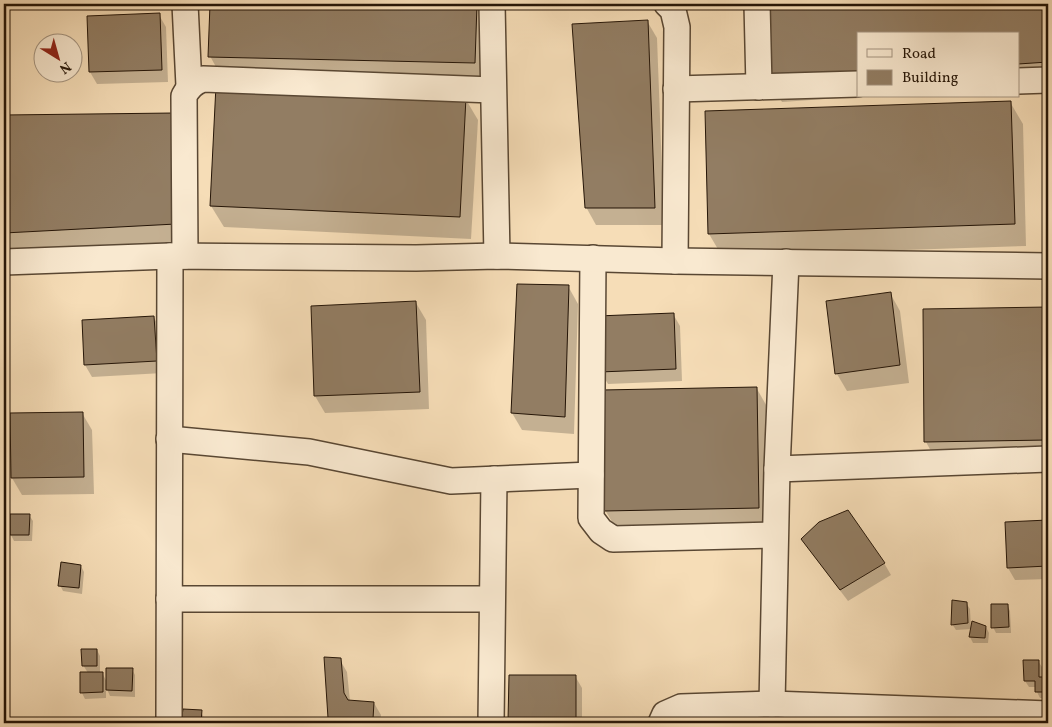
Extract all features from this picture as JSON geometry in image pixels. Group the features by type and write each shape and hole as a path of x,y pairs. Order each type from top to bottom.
{"street":[{"path":"169,723 169,439 184,96 189,86 185,4"},
{"path":"492,4 492,90 497,256"},
{"path":"668,4 673,10 677,27 675,261"},
{"path":"757,4 759,87"},
{"path":"189,86 203,78 492,90"},
{"path":"1020,80 1048,80"},
{"path":"676,89 857,84"},
{"path":"4,262 177,256 416,258 497,256 675,261 1048,266"},
{"path":"593,258 591,518 601,531 613,539 776,535"},
{"path":"772,704 777,469 786,262"},
{"path":"169,439 309,452 450,481 592,475"},
{"path":"777,469 1048,459"},
{"path":"490,723 494,479"},
{"path":"169,598 492,598"},
{"path":"661,723 664,714 681,706 772,704 1048,714"}],"building":[{"path":"210,4 477,4 475,63 208,57"},
{"path":"763,4 1048,4 1048,62 1020,64 1020,32 857,32 857,75 768,81"},
{"path":"160,13 162,70 89,72 87,16"},
{"path":"648,20 655,208 585,208 572,24"},
{"path":"216,85 466,97 460,217 210,206"},
{"path":"1011,101 1015,224 708,234 705,111"},
{"path":"174,113 176,224 4,233 4,115"},
{"path":"517,284 569,285 565,417 511,413"},
{"path":"891,292 900,365 835,374 826,301"},
{"path":"416,301 420,392 314,396 311,306"},
{"path":"1048,307 1048,440 924,442 923,309"},
{"path":"674,313 676,369 599,372 597,316"},
{"path":"154,316 157,361 84,365 82,320"},
{"path":"757,387 759,508 604,511 602,390"},
{"path":"83,412 84,477 11,478 10,413"},
{"path":"848,510 885,563 840,590 801,539 819,522"},
{"path":"10,514 30,514 29,535 10,535"},
{"path":"1048,520 1048,566 1007,568 1005,522"},
{"path":"61,562 81,565 79,588 58,586"},
{"path":"952,600 967,602 968,623 951,625"},
{"path":"991,604 1008,604 1009,627 991,628"},
{"path":"972,621 986,626 985,638 969,637"},
{"path":"81,649 97,649 97,666 82,666"},
{"path":"324,657 341,658 344,693 348,700 374,702 373,719 328,718"},
{"path":"1023,660 1039,660 1039,677 1048,677 1048,692 1035,692 1035,681 1024,681"},
{"path":"106,668 133,668 132,691 106,690"},
{"path":"80,672 103,672 103,692 80,693"},
{"path":"509,675 576,675 576,721 508,721"},
{"path":"183,709 202,710 201,723 181,723"}]}
